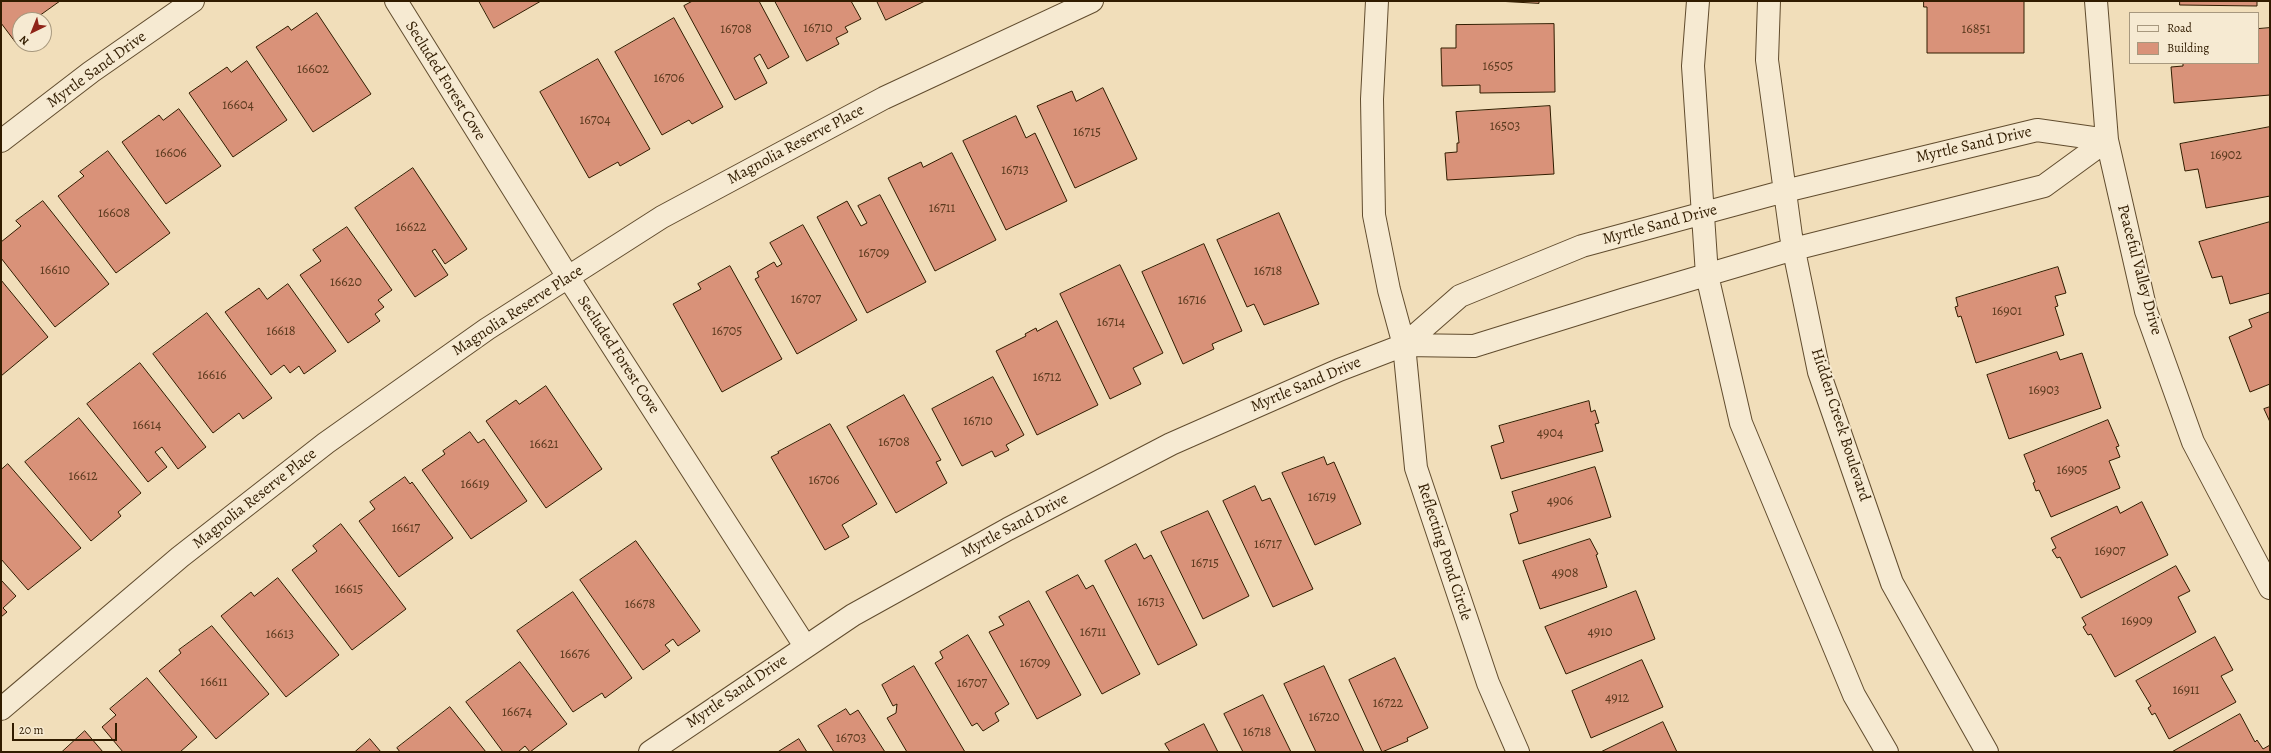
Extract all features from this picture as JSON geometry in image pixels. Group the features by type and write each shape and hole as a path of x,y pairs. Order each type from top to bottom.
{"street":[{"name":"Myrtle Sand Drive","path":"1,141 92,72 193,1"},
{"name":"Secluded Forest Cove","path":"396,1 568,277 805,646"},
{"name":"Magnolia Reserve Place","path":"1,709 180,557 326,443 487,329 662,217 884,98 1092,1"},
{"path":"1377,1 1372,100 1374,215 1389,290 1404,344"},
{"path":"1698,1 1693,66 1707,275 1741,423 1854,695 1887,752"},
{"name":"Hidden Creek Boulevard","path":"1769,1 1766,60 1794,249 1819,372 1892,583 1987,752"},
{"name":"Peaceful Valley Drive","path":"2096,1 2107,140 2146,311 2193,442 2270,588"},
{"name":"Myrtle Sand Drive","path":"650,752 853,615 1008,528 1171,444 1339,370 1404,344 1460,296 1582,246 1785,191 2037,130 2107,140"},
{"name":"Myrtle Sand Drive","path":"1404,344 1474,346 1794,249 2044,186 2107,140"},
{"name":"Reflecting Pond Circle","path":"1404,344 1416,468 1488,683 1518,752"}],"building":[{"path":"1,1 60,1 45,12 12,12 12,38 1,23"},
{"path":"479,1 541,1 494,28"},
{"path":"693,1 759,1 789,57 768,69 760,54 754,58 767,83 735,100 684,6"},
{"path":"775,1 851,1 861,19 845,27 848,32 836,38 839,44 807,61"},
{"path":"877,1 925,1 886,20"},
{"path":"1497,1 1539,1 1539,3"},
{"path":"1924,1 2024,1 2024,53 1927,53 1927,7 1924,7"},
{"path":"2180,1 2257,1 2257,6 2180,5"},
{"path":"317,13 371,94 313,132 256,47 288,26 291,30"},
{"path":"674,18 723,107 692,124 689,120 662,135 615,52"},
{"path":"1554,24 1555,92 1480,93 1480,85 1442,86 1441,48 1456,48 1456,25"},
{"path":"2270,28 2270,95 2174,103 2171,67 2183,66 2183,64 2259,64 2259,29"},
{"path":"598,59 650,149 620,166 618,162 589,178 540,92"},
{"path":"247,61 287,120 233,157 189,93 227,67 231,72"},
{"path":"1103,88 1137,159 1075,188 1037,106 1072,91 1076,101"},
{"path":"1550,106 1554,174 1447,180 1445,153 1457,152 1457,143 1459,143 1456,112"},
{"path":"179,109 221,166 166,204 122,142 159,115 163,120"},
{"path":"1016,116 1026,138 1035,133 1067,201 1006,230 963,141"},
{"path":"2270,127 2270,196 2206,208 2198,169 2185,171 2180,144"},
{"path":"108,151 170,233 116,273 58,196 84,176 80,172"},
{"path":"952,153 996,240 935,271 888,178 921,162 923,167"},
{"path":"413,168 467,249 445,264 435,249 432,251 448,275 415,297 355,208"},
{"path":"880,195 926,282 867,313 817,217 847,201 861,226 867,223 858,206"},
{"path":"43,201 109,284 55,327 1,258 1,242 21,226 16,221"},
{"path":"1279,213 1319,304 1264,325 1254,304 1247,307 1217,240"},
{"path":"2270,222 2270,293 2230,304 2222,276 2212,278 2199,242"},
{"path":"803,225 857,320 797,354 755,279 759,277 757,272 774,262 777,267 782,264 770,243"},
{"path":"347,227 392,290 378,300 384,307 375,314 380,321 348,343 300,275 321,261 313,250"},
{"path":"1204,244 1242,331 1212,344 1214,349 1183,364 1142,272"},
{"path":"1120,265 1163,353 1133,368 1141,384 1110,399 1060,294"},
{"path":"730,266 782,359 722,392 673,304 701,289 698,284"},
{"path":"2058,267 2066,293 2055,296 2058,306 2055,307 2064,335 1976,363 1961,316 1958,317 1955,307 1958,306 1956,298"},
{"path":"1,280 48,337 1,376"},
{"path":"288,284 336,351 304,374 299,366 290,373 284,365 271,375 225,312 259,288 267,299"},
{"path":"2270,312 2270,384 2250,392 2229,337 2252,327 2249,320"},
{"path":"207,313 272,398 243,419 239,413 213,433 153,354"},
{"path":"1057,321 1098,405 1037,435 996,351 1026,336 1025,334 1036,328 1037,331"},
{"path":"2057,352 2060,360 2082,353 2101,408 2009,439 1987,375"},
{"path":"140,363 206,447 178,469 162,447 155,452 167,467 148,482 87,404"},
{"path":"993,377 1024,435 1006,445 1009,450 995,457 992,451 962,466 932,409"},
{"path":"546,386 602,469 546,508 486,421 516,400 519,404"},
{"path":"904,395 941,460 936,462 947,483 896,513 847,427"},
{"path":"1589,401 1591,412 1595,410 1599,423 1595,424 1603,451 1501,479 1491,446 1504,442 1499,426"},
{"path":"2270,407 2270,422 2264,409"},
{"path":"79,418 141,493 118,512 121,516 91,541 25,462"},
{"path":"2108,420 2119,446 2116,447 2120,457 2109,461 2120,488 2051,517 2039,490 2036,491 2033,483 2035,482 2024,455"},
{"path":"830,424 877,504 842,525 849,537 825,550 771,457"},
{"path":"470,432 478,443 484,439 527,501 471,539 422,470 445,454 443,451"},
{"path":"1324,457 1327,465 1334,462 1361,524 1315,545 1282,473"},
{"path":"8,464 81,548 28,590 1,559 1,470"},
{"path":"1595,467 1611,517 1519,544 1510,514 1518,511 1512,492"},
{"path":"405,477 410,484 412,482 453,538 399,577 359,521 375,509 370,502"},
{"path":"1255,486 1262,501 1270,498 1313,589 1273,607 1223,501"},
{"path":"2142,502 2168,555 2081,598 2060,557 2057,558 2052,550 2056,548 2051,538 2117,506 2120,513"},
{"path":"1208,511 1249,596 1203,619 1161,532"},
{"path":"341,524 406,609 352,650 292,570 317,551 313,546"},
{"path":"1590,539 1598,554 1596,555 1607,587 1540,609 1523,561"},
{"path":"636,541 700,631 678,646 673,639 665,645 670,651 643,670 580,580"},
{"path":"1136,544 1144,559 1151,555 1197,645 1158,665 1105,561"},
{"path":"2176,566 2190,591 2178,597 2196,632 2115,677 2091,634 2088,635 2083,627 2086,625 2082,618"},
{"path":"1078,575 1086,589 1093,585 1140,674 1102,694 1046,592"},
{"path":"278,578 339,655 286,697 221,616 251,592 254,596"},
{"path":"1,580 16,596 3,608 7,612 1,617"},
{"path":"1636,591 1655,639 1566,674 1545,627"},
{"path":"573,592 632,678 605,698 602,693 573,712 517,631"},
{"path":"1029,601 1081,695 1037,719 989,632 1004,625 999,617"},
{"path":"212,626 269,694 216,739 159,671 181,653 179,650"},
{"path":"968,635 1009,704 995,713 999,721 983,731 977,723 972,726 935,663 943,658 940,652"},
{"path":"2215,637 2233,670 2221,676 2236,702 2169,739 2155,713 2152,715 2148,708 2151,706 2136,681"},
{"path":"1395,658 1428,728 1407,738 1408,741 1382,752 1349,680"},
{"path":"1642,660 1663,707 1591,738 1572,691"},
{"path":"520,662 567,724 530,752 525,746 518,752 503,752 466,702"},
{"path":"914,666 965,752 907,752 887,718 896,713 897,704 893,706 882,685"},
{"path":"1324,666 1364,752 1316,752 1284,684"},
{"path":"147,678 197,737 180,752 123,752 102,727 116,715 110,709"},
{"path":"1263,695 1291,752 1243,752 1224,714"},
{"path":"450,707 486,752 400,752 397,748"},
{"path":"846,709 850,715 858,710 885,752 834,752 818,726"},
{"path":"2240,714 2255,742 2257,740 2263,749 2270,745 2270,752 2172,752"},
{"path":"1663,722 1677,752 1601,752"},
{"path":"1204,724 1218,752 1170,752 1165,744"},
{"path":"85,731 103,752 62,752"},
{"path":"370,739 381,752 355,752"},
{"path":"799,739 807,752 778,752"}]}
